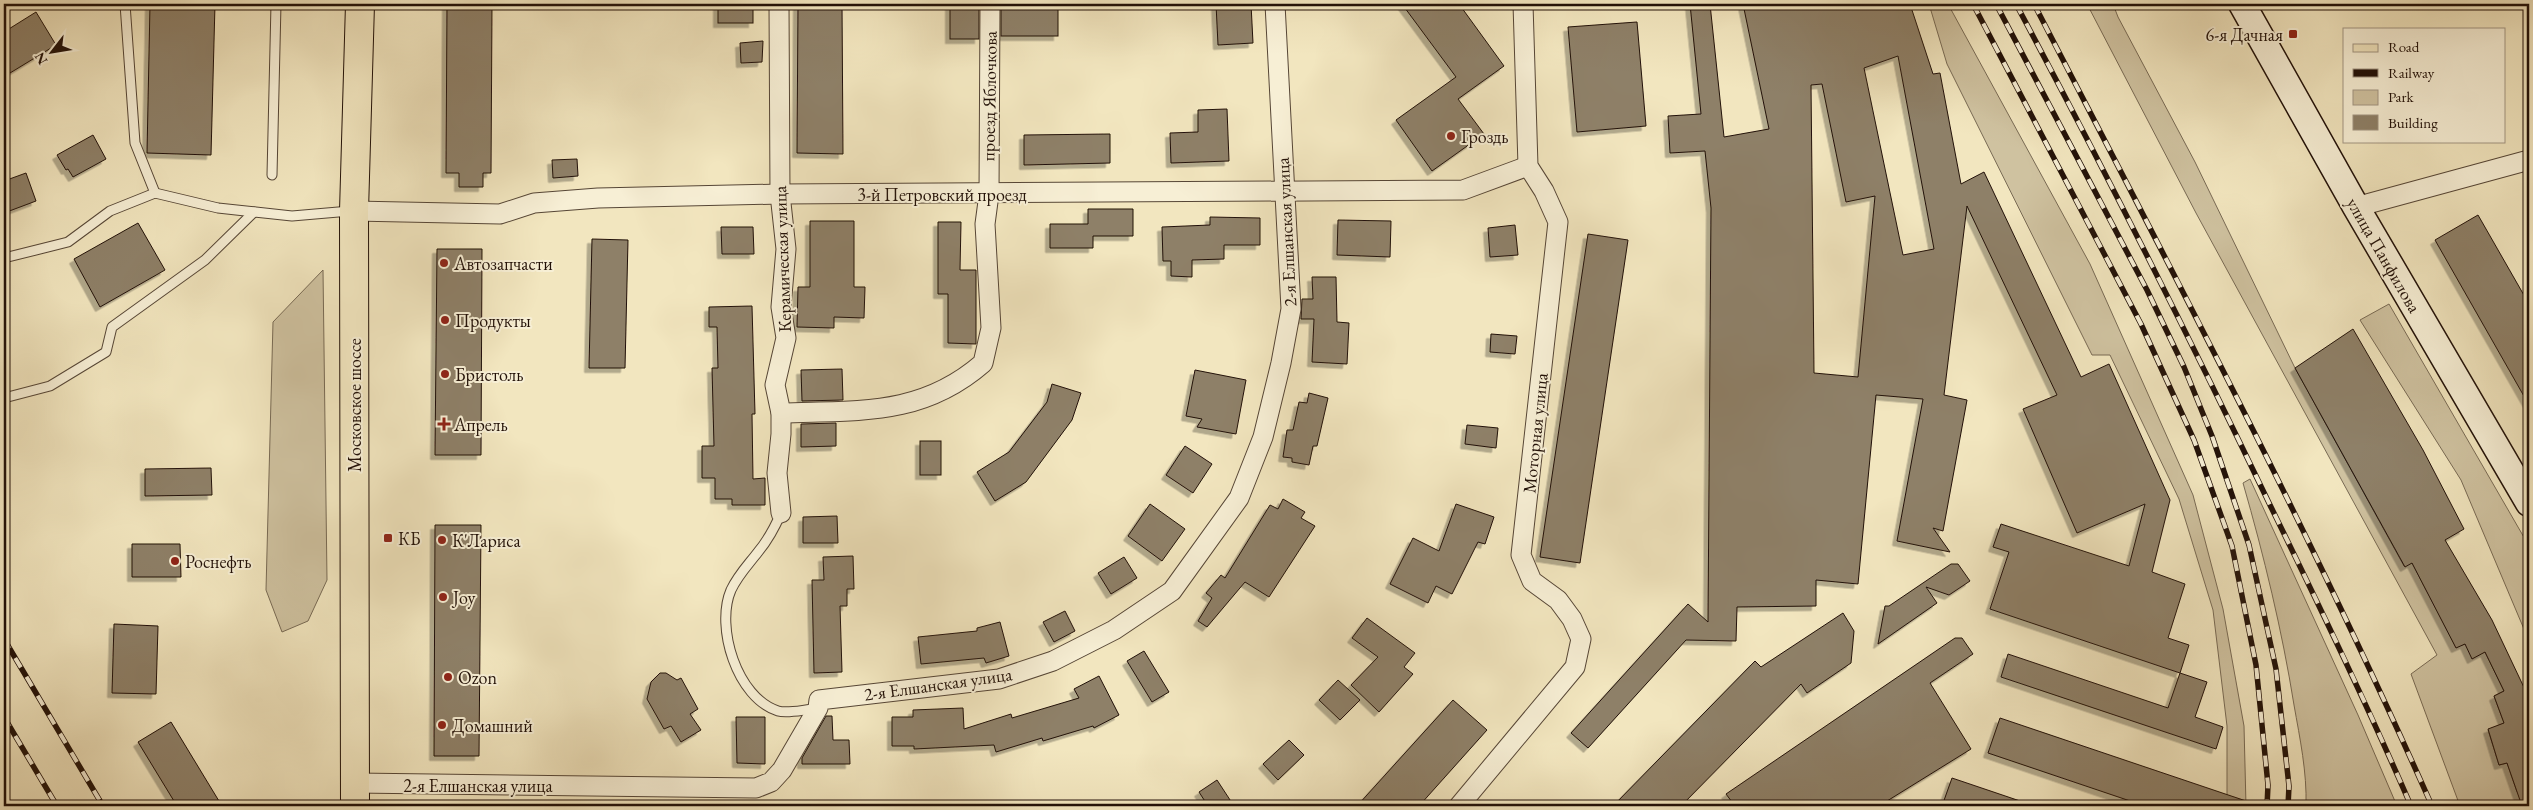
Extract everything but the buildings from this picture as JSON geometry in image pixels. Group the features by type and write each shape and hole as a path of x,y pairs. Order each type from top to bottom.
{"main road":[{"name":"Московское шоссе","path":"355,794 354,210 360,4"},
{"name":"улица Панфилова","path":"2242,4 2356,207 2529,503"}],"street":[{"name":"Керамическая улица","path":"779,4 780,194 786,249 781,307 786,338 776,384 781,413 777,473 781,513"},
{"name":"проезд Яблочкова","path":"781,413 905,405 945,391 968,376 983,363 991,328 985,224 988,194 990,4"},
{"name":"2-я Елшанская улица","path":"355,794 756,788 772,782 782,770 818,708 819,700 999,679 1044,664 1114,630 1172,591 1239,498 1263,437 1281,363 1291,309 1275,4"},
{"path":"1523,4 1528,166"},
{"path":"2356,207 2529,160"},
{"name":"3-й Петровский проезд","path":"354,210 500,214 534,203 598,198 780,194 1284,193 1463,190 1528,166"},
{"name":"Моторная улица","path":"1459,806 1575,666 1581,639 1572,619 1558,600 1532,581 1521,555 1558,222 1544,191 1528,166"}],"lane":[{"path":"125,4 135,143 155,193"},
{"path":"272,175 276,4"},
{"path":"4,258 68,242 110,211 155,193 218,208 292,216 354,210"},
{"path":"4,398 50,386 106,352 112,328 205,260 254,212"},
{"path":"781,513 774,529 744,568 731,591 725,620 730,653 744,680 757,698 779,712 818,708"}],"green space":[{"path":"1929,4 1948,4 2090,264 2193,495 2223,609 2244,726 2246,806 2227,806 2227,726 2213,610 2179,499 2110,355 2092,355 1947,64"},
{"path":"2087,4 2113,4 2118,17 2195,162 2295,368 2404,566 2412,563 2456,647 2465,644 2485,652 2504,691 2494,696 2504,723 2488,730 2499,765 2507,763 2517,792 2523,790 2529,806 2460,806 2411,674 2437,655 2196,213"},
{"path":"323,270 327,580 308,621 282,632 266,590 273,322"},
{"path":"2389,304 2529,546 2529,641 2461,480 2360,320"},
{"path":"2250,479 2358,715 2397,806 2306,806 2303,756 2284,649 2243,483"}],"railway":[{"path":"1973,4 2141,324 2194,440 2232,546 2256,665 2268,785 2267,806"},
{"path":"1996,4 2147,290 2184,367 2212,436 2249,545 2276,669 2289,786 2288,806"},
{"path":"2016,4 2114,190 2209,379 2307,580 2411,806"},
{"path":"2034,4 2289,502 2386,704 2432,806"},
{"path":"4,639 103,806"},
{"path":"4,717 57,806"}],"place":[{"name":"6-я Дачная","path":"2293,34"},
{"name":"Гроздь","path":"1451,136"},
{"name":"Автозапчасти","path":"444,263"},
{"name":"Продукты","path":"445,320"},
{"name":"Бристоль","path":"445,374"},
{"name":"Апрель","path":"444,424"},
{"name":"КБ","path":"388,538"},
{"name":"К'Лариса","path":"442,540"},
{"name":"Роснефть","path":"175,561"},
{"name":"Joy","path":"443,597"},
{"name":"Ozon","path":"448,677"},
{"name":"Домашний","path":"442,725"}]}
